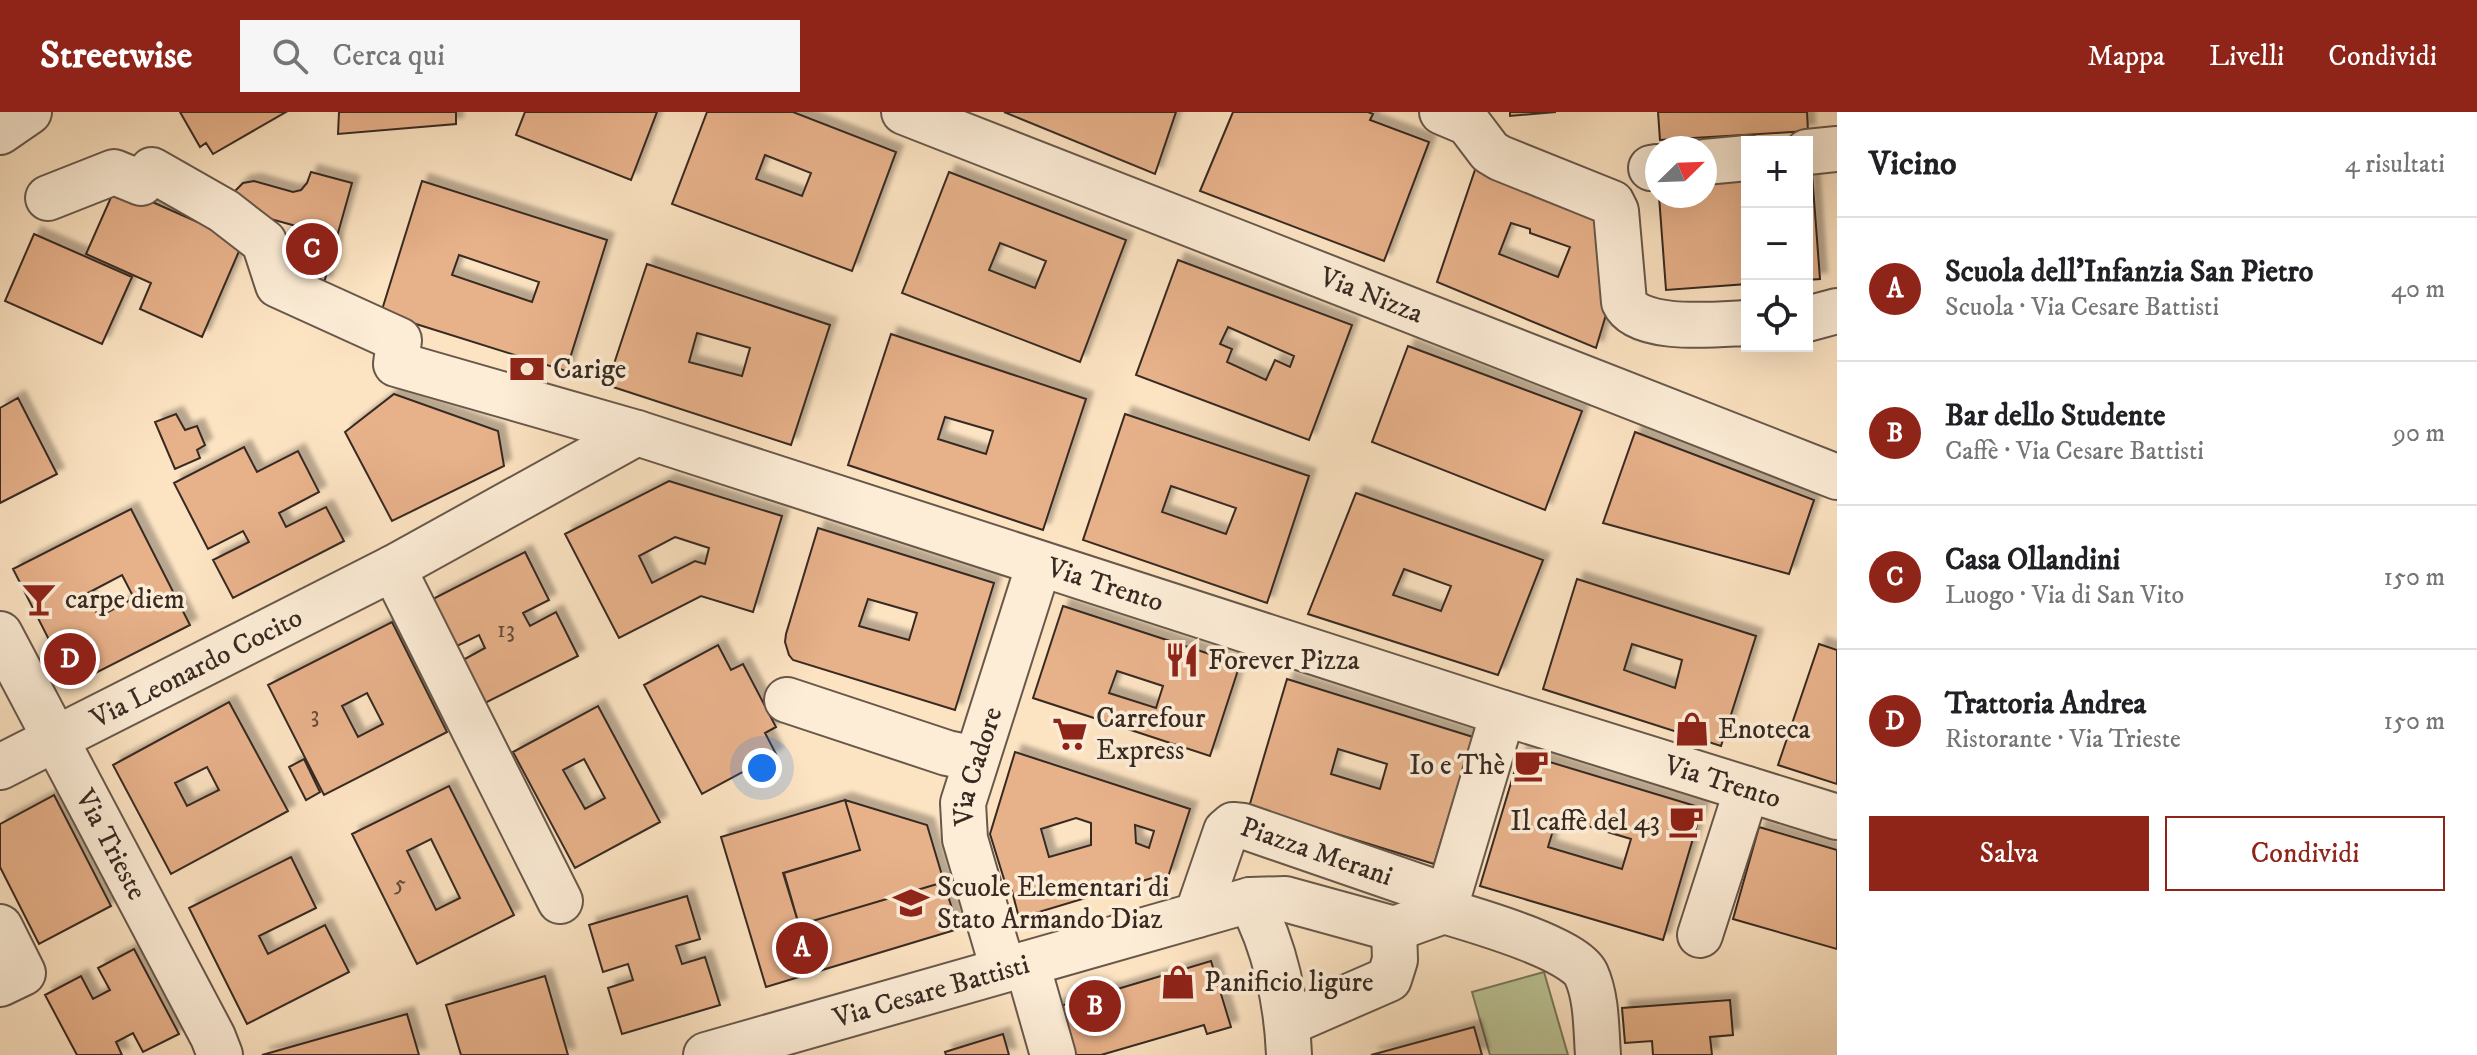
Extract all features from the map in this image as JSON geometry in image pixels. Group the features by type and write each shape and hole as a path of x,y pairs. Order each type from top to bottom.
{"street":[{"path":"0,132 29,112"},
{"name":"Via Nizza","path":"904,112 1837,477"},
{"path":"1442,112 1468,123 1490,152 1500,158 1612,203 1616,211 1624,302 1633,314 1671,324 1741,323"},
{"path":"1813,151 1837,149"},
{"path":"1717,161 1741,159"},
{"name":"Via Trento","path":"48,198 114,172 141,183 152,170 224,211 264,242 278,285 399,340 396,364 637,433 1503,713 1837,817"},
{"path":"1813,317 1837,311"},
{"name":"Via Leonardo Cocito","path":"0,767 393,568 637,433"},
{"name":"Via Cadore","path":"1039,564 963,803 962,827 1015,967 1053,1055"},
{"path":"393,568 560,901"},
{"name":"Via Trieste","path":"0,634 220,1055"},
{"path":"787,700 947,753 976,759"},
{"path":"1446,904 1503,713"},
{"path":"1700,935 1747,789"},
{"name":"Piazza Merani","path":"1197,915 1226,831 1233,825 1243,826 1446,904 1575,961 1586,973 1594,1004 1598,1055"},
{"name":"Piazza Merani","path":"1394,944 1285,899 1250,900 1266,928 1288,1039 1389,979 1394,944 1446,904"},
{"name":"Via Cesare Battisti","path":"706,1055 1250,900"},
{"path":"0,927 23,973 0,984"}],"green space":[{"path":"1544,972 1568,1055 1490,1055 1472,992"}],"building":[{"path":"180,112 286,112 213,154 206,143 200,147"},
{"path":"339,112 456,112 456,124 338,134"},
{"path":"525,112 657,112 631,180 516,135"},
{"path":"707,112 793,112 896,152 852,271 672,204","holes":["765,155 811,173 802,196 756,179"]},
{"path":"1004,112 1176,112 1155,174"},
{"path":"1233,112 1368,112 1373,114 1370,120 1429,142 1384,261 1200,191"},
{"path":"1510,112 1556,112 1510,116"},
{"path":"1658,112 1807,112 1808,131 1717,137 1660,136"},
{"path":"1479,158 1609,207 1617,278 1596,348 1437,282","holes":["1511,223 1530,229 1530,233 1570,247 1558,277 1499,254"]},
{"path":"311,172 352,183 324,283 283,271 296,226 231,208 235,191 243,183 254,181 293,192 301,190"},
{"path":"949,172 1126,240 1080,362 902,293","holes":["1000,243 1046,261 1035,288 989,270"]},
{"path":"1741,177 1741,284 1666,290 1660,208 1717,208 1717,179"},
{"path":"422,181 607,240 566,371 381,313","holes":["459,255 539,282 532,302 452,275"]},
{"path":"116,186 243,242 202,337 140,309 151,283 86,254"},
{"path":"1813,186 1820,279 1813,280"},
{"path":"34,234 132,277 102,344 5,301"},
{"path":"1178,260 1352,325 1309,440 1136,375","holes":["1228,327 1294,356 1290,367 1275,360 1266,380 1227,362 1232,349 1220,344"]},
{"path":"647,264 830,325 791,445 607,385","holes":["697,333 750,348 742,376 689,362"]},
{"path":"891,334 1086,399 1043,530 848,465","holes":["945,417 993,431 986,454 938,439"]},
{"path":"1408,346 1582,411 1545,510 1372,442"},
{"path":"394,394 498,431 504,466 392,521 345,432"},
{"path":"18,398 57,474 0,503 0,408"},
{"path":"176,414 185,430 197,426 205,445 197,450 200,458 175,469 155,422"},
{"path":"1125,414 1309,476 1267,603 1083,540","holes":["1171,486 1236,508 1226,534 1162,512"]},
{"path":"1635,432 1814,500 1789,574 1603,523"},
{"path":"244,447 257,472 298,451 319,492 279,513 286,527 326,507 344,541 233,598 213,560 249,542 243,531 208,549 174,483"},
{"path":"669,481 782,516 753,612 701,596 619,638 565,534","holes":["675,537 709,548 705,564 695,561 652,583 639,556"]},
{"path":"1356,493 1543,560 1498,675 1308,614","holes":["1404,569 1451,586 1441,611 1393,595"]},
{"path":"131,509 190,625 72,685 13,569","holes":["122,575 134,598 99,617 86,594"]},
{"path":"818,528 994,583 955,710 793,660 785,642","holes":["868,599 917,613 909,640 859,626"]},
{"path":"525,552 549,600 523,613 530,626 556,612 578,656 485,703 463,660 485,648 479,635 455,647 431,600"},
{"path":"1577,579 1756,636 1721,746 1543,689","holes":["1632,644 1682,660 1675,688 1624,670"]},
{"path":"1063,606 1240,664 1210,756 1033,698","holes":["1117,671 1163,686 1156,708 1109,693"]},
{"path":"392,622 447,732 324,795 268,685","holes":["367,693 383,724 358,737 342,706"]},
{"path":"1819,644 1837,650 1837,784 1778,765"},
{"path":"718,645 731,670 743,664 776,727 765,733 776,754 702,794 644,685"},
{"path":"1287,679 1473,737 1434,864 1249,807","holes":["1338,749 1387,764 1380,789 1331,774"]},
{"path":"229,702 288,811 171,874 113,765","holes":["207,767 219,790 187,806 175,783"]},
{"path":"598,706 660,822 575,868 513,752","holes":["584,759 605,798 585,809 563,770"]},
{"path":"1015,752 1190,809 1168,877 1162,875 1019,918 990,834","holes":["1076,818 1091,823 1091,845 1049,857 1041,829","1135,825 1154,831 1149,848 1136,843"]},
{"path":"1520,753 1702,808 1663,940 1480,886","holes":["1557,817 1631,839 1622,869 1548,847"]},
{"path":"304,759 320,792 306,800 289,767"},
{"path":"449,786 514,915 417,964 352,834","holes":["431,839 460,898 436,910 407,851"]},
{"path":"54,795 111,906 39,944 0,867 0,824"},
{"name":"Scuole Elementari di Stato Armando Diaz","path":"845,800 860,850 783,873 799,925 944,882 958,929 766,987 721,837"},
{"path":"845,800 927,825 944,882 799,925 784,873 860,850"},
{"path":"1759,827 1837,850 1837,949 1733,919"},
{"path":"291,857 316,908 259,936 268,954 325,925 349,972 247,1024 189,908"},
{"path":"687,896 700,939 676,946 682,964 705,957 720,1005 622,1034 608,988 633,980 628,964 603,972 589,925"},
{"path":"134,949 179,1034 143,1052 133,1033 116,1042 122,1055 77,1055 45,995 81,976 93,999 110,990 98,968"},
{"path":"1211,961 1231,1027 1207,1034 1204,1025 1101,1055 1068,1055 1054,1008"},
{"path":"545,976 568,1055 461,1055 446,1005"},
{"path":"1730,1000 1733,1035 1710,1037 1712,1055 1653,1055 1652,1041 1625,1043 1622,1008"},
{"path":"407,1014 419,1055 262,1055"},
{"path":"1474,1027 1482,1055 1371,1055"},
{"path":"1003,1034 1009,1055 946,1055 945,1052"}],"place":[{"name":"Casa Ollandini","path":"312,249"},
{"name":"Carige","path":"527,369"},
{"name":"carpe diem","path":"39,599"},
{"name":"Trattoria Andrea","path":"70,659"},
{"name":"Forever Pizza","path":"1182,660"},
{"name":"Enoteca","path":"1692,729"},
{"name":"Carrefour Express","path":"1070,734"},
{"name":"Io e Thè","path":"1531,765"},
{"name":"Il caffè del 43","path":"1686,821"},
{"name":"Scuole Elementari di Stato Armando Diaz","path":"911,903"},
{"name":"Scuola dell'Infanzia San Pietro","path":"802,948"},
{"name":"Panificio ligure","path":"1178,982"},
{"name":"Bar dello Studente","path":"1095,1006"}]}
